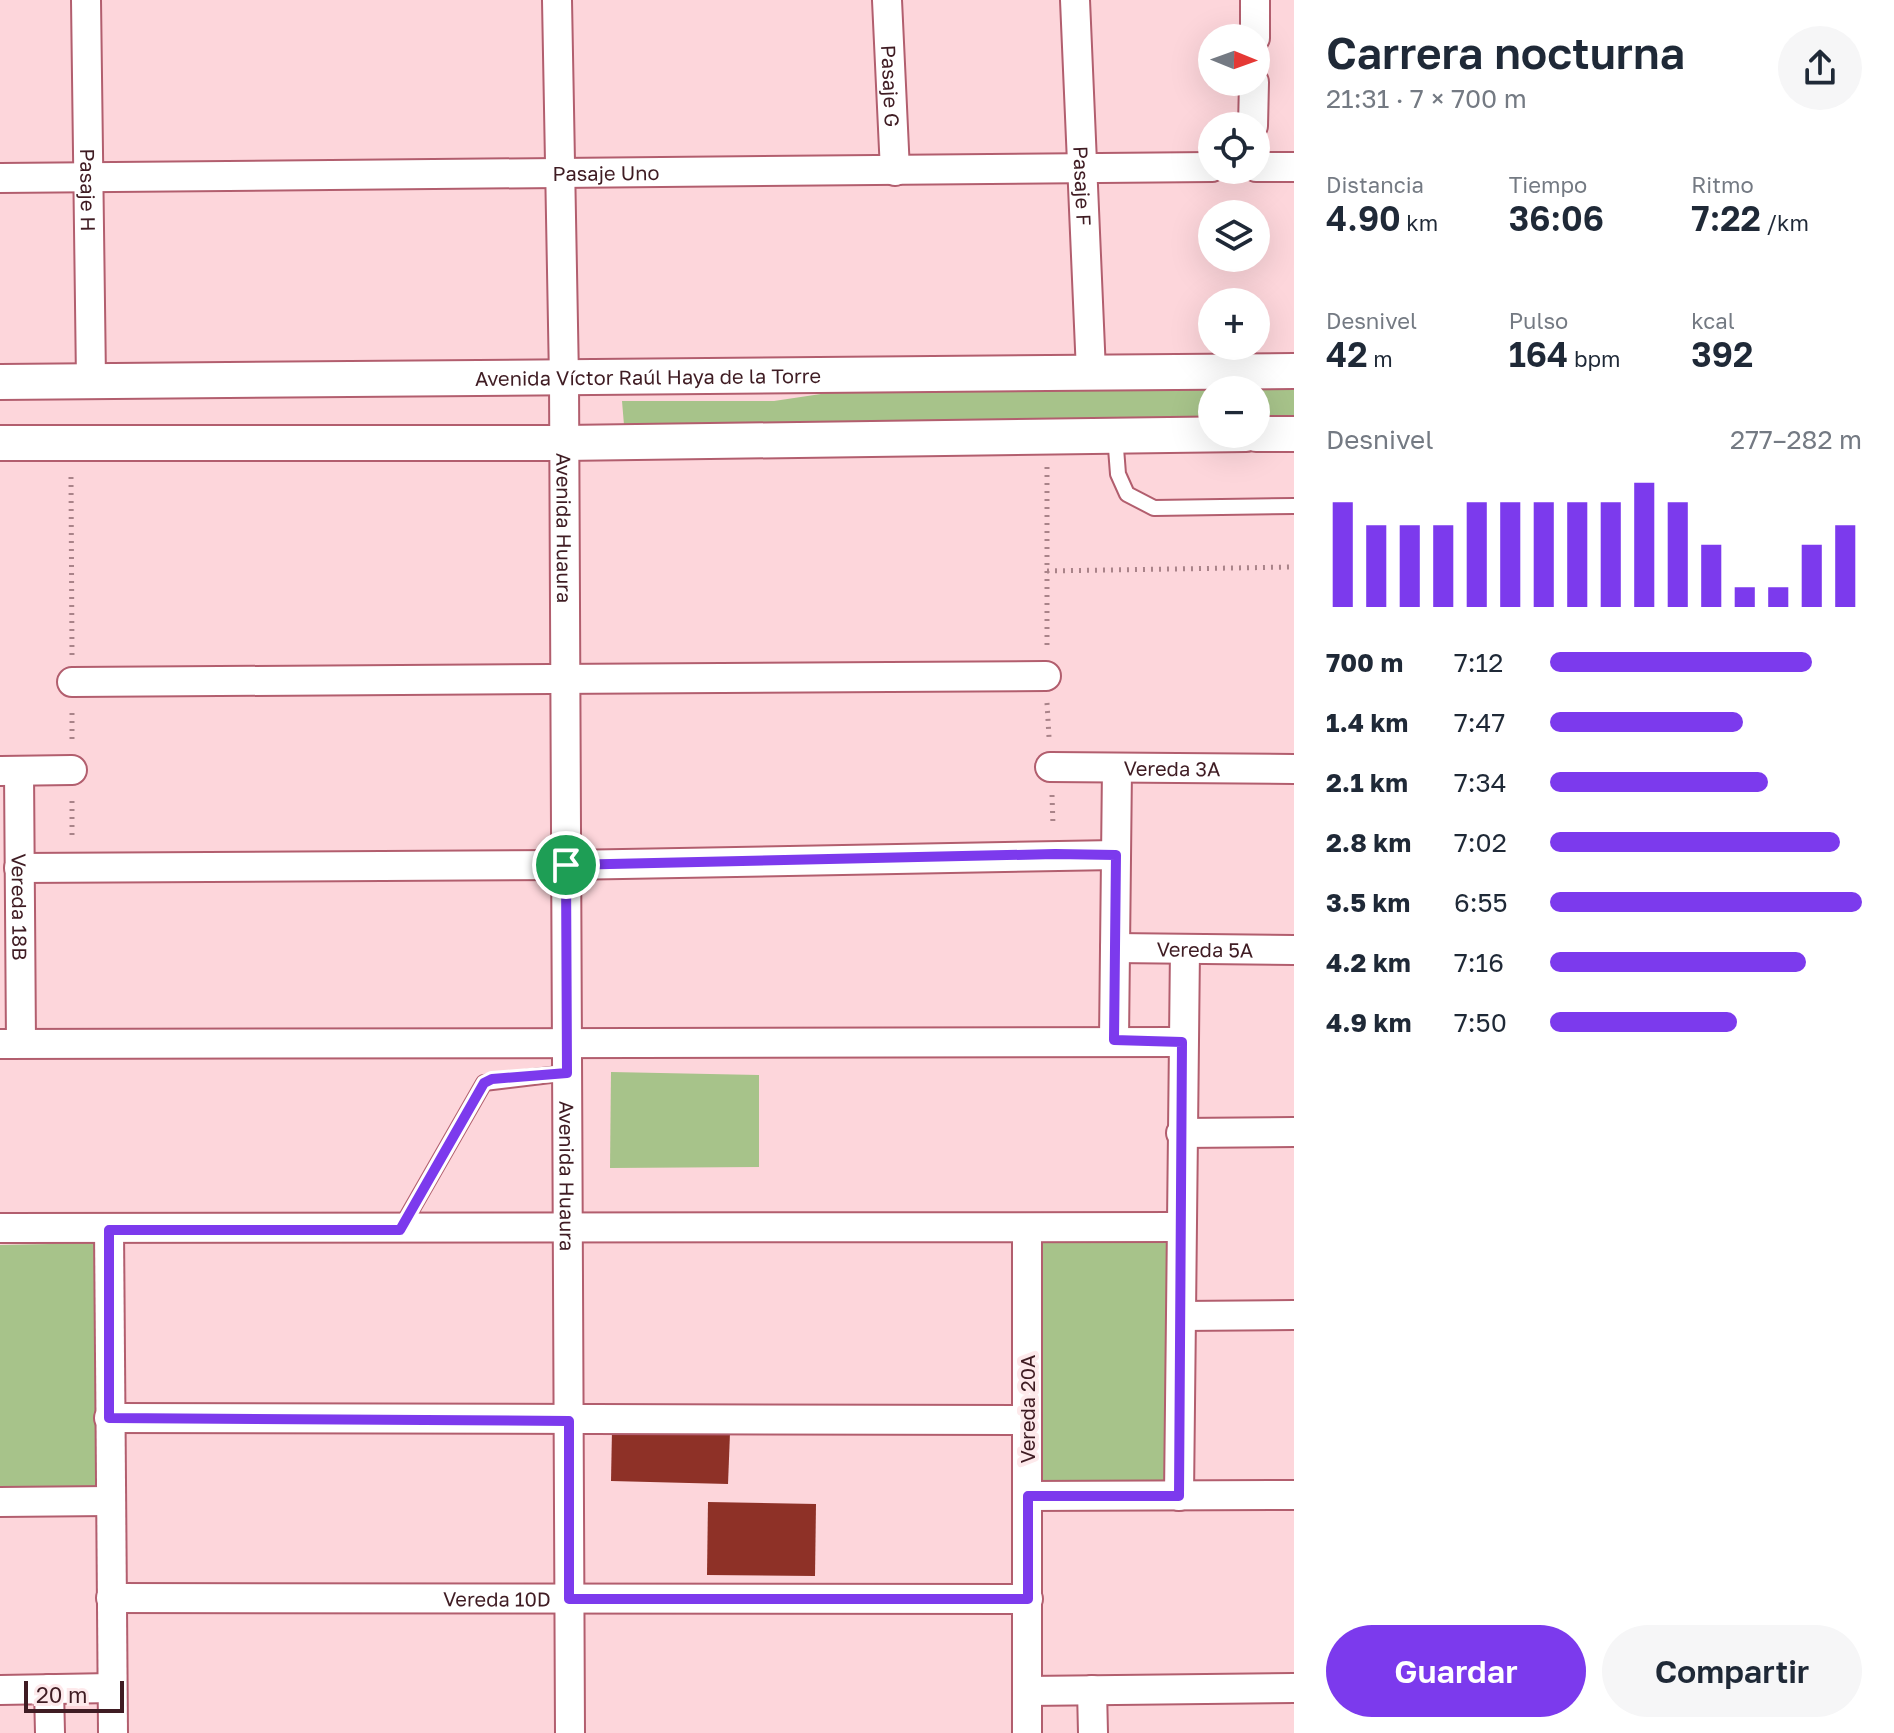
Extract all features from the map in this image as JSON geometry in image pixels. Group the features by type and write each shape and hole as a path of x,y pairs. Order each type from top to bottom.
{"street":[{"name":"Pasaje H","path":"86,0 91,380"},
{"name":"Avenida Huaura","path":"557,0 564,379 570,1733"},
{"name":"Pasaje G","path":"887,0 895,171"},
{"name":"Pasaje F","path":"1075,0 1091,372"},
{"path":"1255,0 1255,24"},
{"name":"Pasaje Uno","path":"0,178 1198,167"},
{"path":"1270,167 1294,167"},
{"name":"Avenida Víctor Raúl Haya de la Torre","path":"0,382 1294,371"},
{"path":"0,443 564,443 1198,434"},
{"path":"1270,434 1294,434"},
{"path":"72,682 565,682 1046,676"},
{"name":"Vereda 3A","path":"1050,767 1294,769"},
{"path":"1114,1040 1117,768"},
{"path":"10,771 72,770"},
{"name":"Vereda 18B","path":"10,771 19,868 10,952 11,1044"},
{"path":"19,868 566,865 1116,855"},
{"name":"Vereda 5A","path":"1115,948 1294,950"},
{"path":"1179,1496 1185,949"},
{"path":"11,1044 1182,1042"},
{"path":"1181,1133 1294,1132"},
{"path":"0,1228 568,1230 1181,1227"},
{"name":"Vereda 20A","path":"1027,1229 1027,1733"},
{"path":"109,1230 113,1733"},
{"path":"1181,1316 1294,1315"},
{"path":"109,1418 1027,1420"},
{"path":"1028,1496 1294,1495"},
{"path":"0,1502 109,1501"},
{"name":"Vereda 10D","path":"111,1598 1028,1599"},
{"path":"0,1690 112,1688"},
{"path":"1028,1691 1294,1688"},
{"path":"49,1689 50,1733"},
{"path":"1092,1690 1093,1733"}],"lane":[{"path":"1115,435 1118,474 1127,494 1154,508 1294,506"},
{"path":"400,1230 484,1083 492,1079 567,1073"}],"path":[{"path":"1047,571 1294,567"}],"green space":[{"path":"1270,385 1294,385 1294,419 1270,420"},
{"path":"1198,386 1198,420 624,425 622,401 774,401 861,388"},
{"path":"611,1072 759,1075 759,1167 610,1168"},
{"path":"1036,1237 1173,1238 1170,1487 1033,1485"},
{"path":"100,1243 100,1489 0,1490 0,1245"}],"building":[{"path":"612,1430 730,1433 728,1484 611,1481"},
{"path":"708,1502 816,1504 815,1576 707,1575"}],"route":[{"path":"1116,855 1114,1040 1182,1042 1179,1496 1028,1496 1028,1599 569,1599 569,1421 109,1418 109,1230 400,1230 484,1083 492,1079 567,1073 566,865 1116,855"}]}
